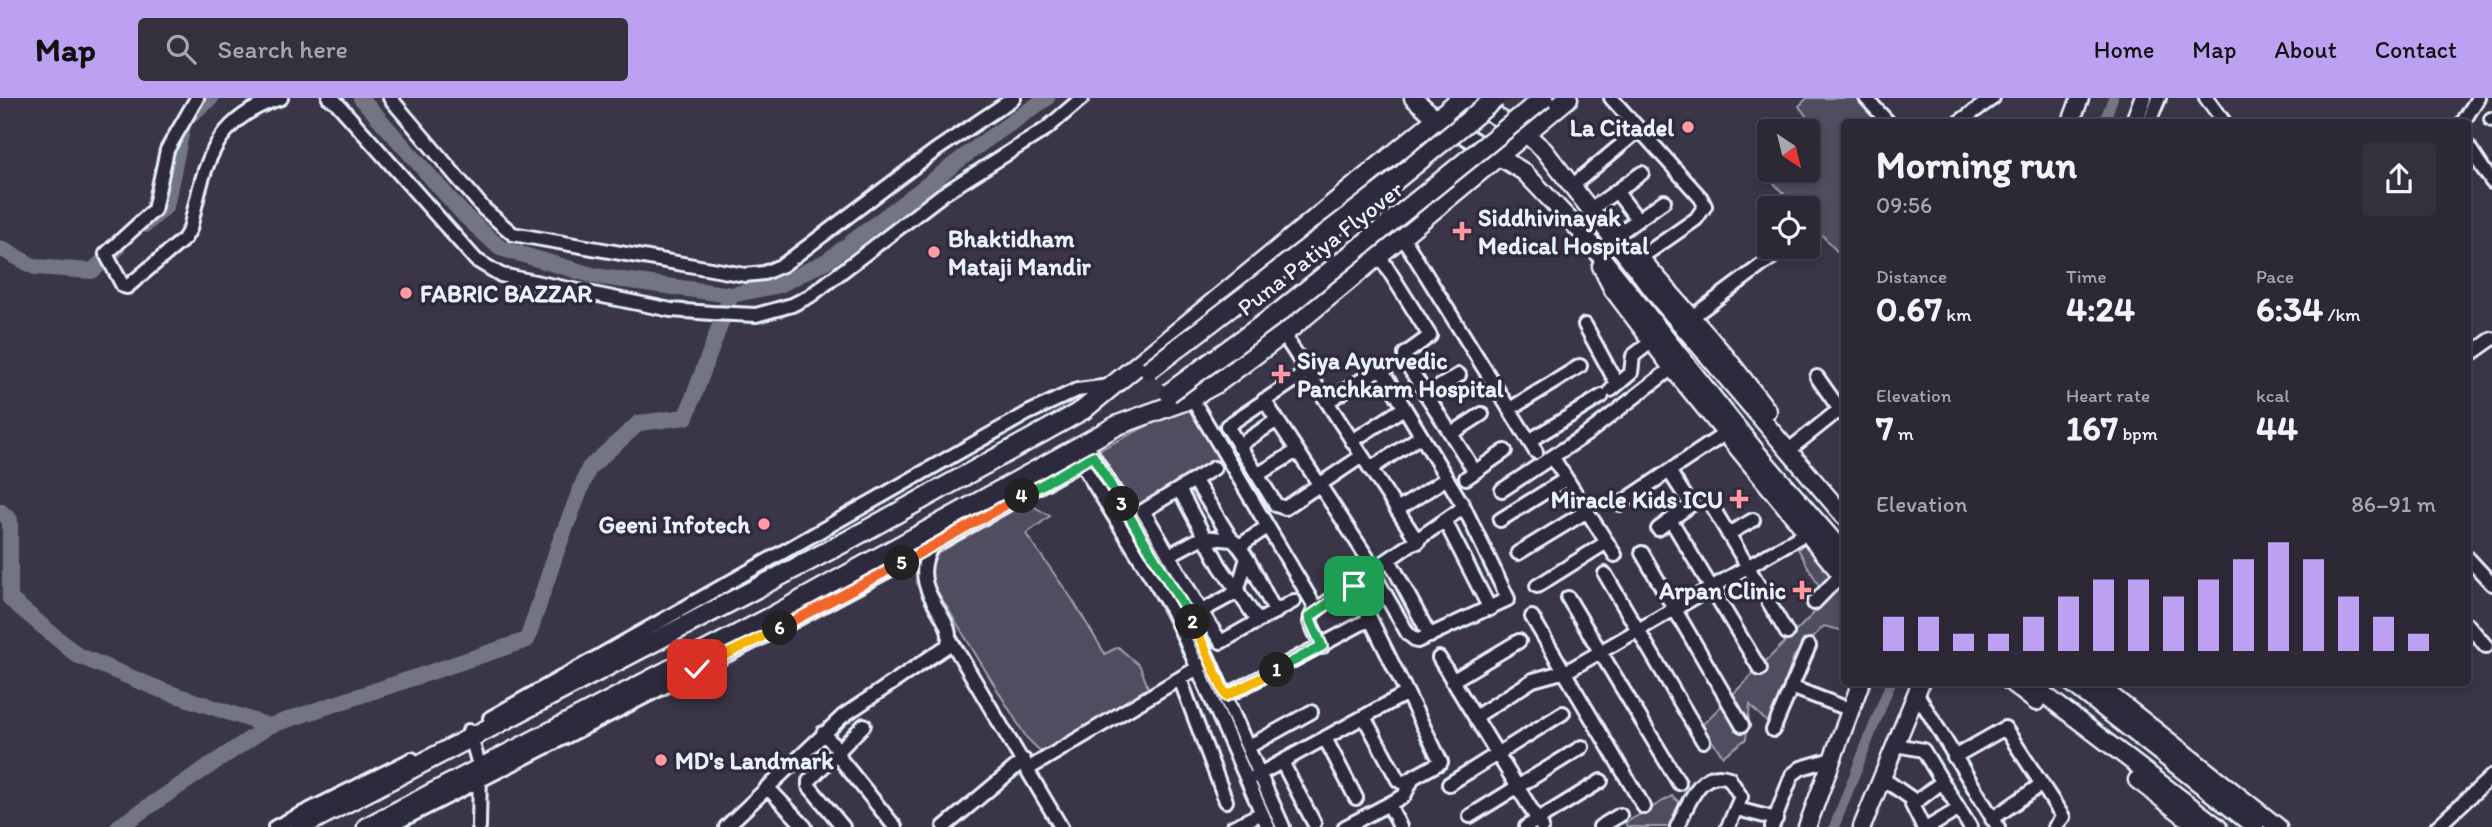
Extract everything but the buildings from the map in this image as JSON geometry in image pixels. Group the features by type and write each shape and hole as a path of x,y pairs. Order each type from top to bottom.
{"highway":[{"path":"300,827 590,669 845,542 1083,410 1436,118 1464,98"},
{"name":"Puna Patiya Flyover","path":"1083,410 1149,370 1392,183 1496,98"},
{"name":"Puna Patiya Flyover","path":"1118,425 1169,393 1280,311 1544,98"},
{"path":"367,827 481,773 623,694 777,621 1083,453 1118,425 1191,397 1227,376 1283,334 1567,98"},
{"path":"623,694 646,695"}],"main road":[{"path":"1413,98 1436,118 1524,172 1584,235 1759,455 1841,550"},
{"path":"1464,98 1526,134 1544,150 1662,302 1841,512"},
{"path":"2072,119 2080,98"},
{"path":"2135,119 2143,98"},
{"path":"1609,231 1640,258 1692,317 1841,500"},
{"path":"1584,235 1613,290 1651,341 1841,575"},
{"path":"1807,827 1860,686"},
{"path":"1862,827 1921,686"},
{"path":"2015,686 2198,819 2218,827"},
{"path":"2033,686 2198,819"},
{"path":"2075,686 2208,793 2255,827"},
{"path":"2099,686 2278,827"}],"street":[{"path":"197,98 166,150 154,210 106,254 124,285 131,285 184,239 190,229 208,158 225,128 281,98"},
{"path":"329,98 335,101 413,191 487,269 537,284 671,310 738,314 774,311 810,296 943,194 1045,129 1082,98"},
{"path":"390,98 484,209 513,234 745,275 764,273 783,265 936,150 1014,98"},
{"path":"1611,98 1701,198 1705,206 1696,219 1640,258"},
{"path":"1867,98 1885,119"},
{"path":"1963,119 1993,98"},
{"path":"2149,119 2159,98"},
{"path":"2206,98 2222,119"},
{"path":"2465,119 2478,98"},
{"path":"1572,186 1639,130"},
{"path":"2471,150 2492,182"},
{"path":"1590,210 1642,173"},
{"path":"1616,191 1637,220"},
{"path":"1609,231 1637,220 1664,201"},
{"path":"1402,236 1533,446 1631,373 1633,356 1651,341"},
{"path":"1379,255 1430,336 1404,357 1451,434 1471,475 1505,451"},
{"path":"1692,317 1770,259"},
{"path":"1585,325 1610,390"},
{"path":"1283,334 1418,541"},
{"path":"2471,354 2492,339"},
{"path":"1510,409 1580,366"},
{"path":"1502,490 1553,458 1672,368"},
{"path":"1264,400 1375,572 1412,639 1417,641 1430,636 1506,602 1509,595 1464,507 1380,370 1326,402"},
{"path":"1307,372 1227,426 1238,446 1281,509 1362,456"},
{"path":"1426,395 1459,375"},
{"path":"1817,377 1841,407"},
{"path":"590,669 1028,413 1077,390 1110,386"},
{"path":"1191,397 1317,610"},
{"path":"1352,441 1404,408"},
{"path":"1795,445 1841,411"},
{"path":"1451,434 1482,414"},
{"path":"1238,446 1277,420"},
{"path":"1620,504 1726,433"},
{"path":"1370,468 1421,436"},
{"path":"1257,475 1297,451"},
{"path":"1083,453 1186,608 1283,827"},
{"path":"1083,453 1171,610 1268,827"},
{"path":"1553,458 1615,555"},
{"path":"1214,468 1143,511 1171,554 1200,612 1221,642 1294,601"},
{"path":"1658,529 1690,505 1669,471"},
{"path":"1397,510 1447,478"},
{"path":"1500,520 1566,479"},
{"path":"1195,481 1247,558 1261,590 1276,611"},
{"path":"1179,489 1203,537 1258,621"},
{"path":"1710,503 1787,633"},
{"path":"1322,646 1309,617 1464,507"},
{"path":"1518,553 1587,511"},
{"path":"387,827 481,773 646,695 777,621 930,548 967,518"},
{"path":"1728,534 1753,520"},
{"path":"1445,522 1490,609"},
{"path":"1171,554 1203,537 1236,542 1267,527"},
{"path":"1675,527 1760,669"},
{"path":"1475,717 1533,680 1564,671 1601,652 1807,533"},
{"path":"1537,586 1607,542"},
{"path":"930,548 923,562 922,576 950,639 1061,827"},
{"path":"1642,553 1742,725"},
{"path":"1200,612 1237,592 1247,558"},
{"path":"1390,561 1430,636"},
{"path":"2471,561 2492,584"},
{"path":"1605,574 1703,741"},
{"path":"1814,603 1841,579"},
{"path":"1354,586 1441,762 1403,783 1398,780 1364,717"},
{"path":"1568,598 1679,783"},
{"path":"1532,617 1644,807"},
{"path":"1226,696 1370,619"},
{"path":"2471,628 2486,646"},
{"path":"726,827 844,716 935,656 950,639"},
{"path":"1452,681 1519,641"},
{"path":"1773,730 1809,646"},
{"path":"1439,658 1517,787 1535,825 1601,780"},
{"path":"944,827 1026,765 1210,660"},
{"path":"1180,679 1227,801"},
{"path":"1921,686 1954,757 1992,821 2042,784"},
{"path":"1791,687 1851,710"},
{"path":"1247,780 1407,693"},
{"path":"1248,747 1311,712"},
{"path":"1449,784 1563,713"},
{"path":"842,827 809,786 812,775 835,756 864,725"},
{"path":"1954,757 2006,729 2063,817 2063,821 2055,827"},
{"path":"824,733 835,756 895,827"},
{"path":"275,827 470,734 481,773 479,827"},
{"path":"1325,738 1356,798"},
{"path":"813,744 835,756"},
{"path":"1896,746 1923,750 1970,827"},
{"path":"1470,816 1582,747"},
{"path":"1737,809 1774,823 1796,770 1832,759"},
{"path":"1282,762 1314,822"},
{"path":"1677,827 1696,790 1707,778 1719,775 1729,778 1741,797 1728,827"},
{"path":"2437,827 2492,776"},
{"path":"1882,778 1915,801"},
{"path":"1345,827 1408,792 1412,780"},
{"path":"1923,827 1913,808 1915,801 1942,782"},
{"path":"767,787 805,827"},
{"path":"1389,804 1400,827"},
{"path":"1929,827 1959,808"},
{"path":"1233,827 1262,813"},
{"path":"1601,827 1620,815"}],"shaded area":[{"path":"1807,98 1857,98 1875,119 1841,119 1841,256 1820,233 1820,196 1786,196 1773,182 1820,182 1820,119 1808,119 1799,106"},
{"path":"1190,404 1209,439 1225,431 1250,470 1236,484 1219,462 1125,515 1189,623 1173,632 1143,575 1081,476 1101,449"},
{"path":"1026,502 1050,516 1026,534 1072,599 1105,654 1118,647 1140,666 1150,693 1041,752 1026,737 931,581 931,564 941,549"},
{"path":"1809,540 1841,581 1841,630 1824,626 1794,656 1768,723 1750,705 1746,739 1723,756 1701,726 1827,600 1798,549"},
{"path":"1672,796 1685,807 1674,827 1627,827 1625,823"}],"waterway":[{"path":"145,225 166,206 184,120 211,98"},
{"path":"361,98 464,215 500,248 595,276 731,295 780,285 828,260 982,143 1047,98"},
{"path":"2105,119 2113,98"},
{"path":"0,248 35,267 92,271 117,249"},
{"path":"269,726 527,640 558,547 589,468 639,423 686,417 729,301"},
{"path":"0,511 10,520 10,599 77,655 161,690 269,726 118,827"},
{"path":"1834,827 1889,686"}],"place":[{"name":"La Citadel","path":"1688,127"},
{"name":"Siddhivinayak Medical Hospital","path":"1462,231"},
{"name":"Bhaktidham Mataji Mandir","path":"934,252"},
{"name":"FABRIC BAZZAR","path":"406,293"},
{"name":"Siya Ayurvedic Panchkarm Hospital","path":"1281,374"},
{"name":"Miracle Kids ICU","path":"1739,499"},
{"name":"Geeni Infotech","path":"764,524"},
{"name":"Arpan Clinic","path":"1802,590"},
{"name":"MD's Landmark","path":"661,760"}],"route":[{"path":"697,669 930,548 1093,456 1186,608 1226,696 1322,646 1309,617 1354,586"}]}
